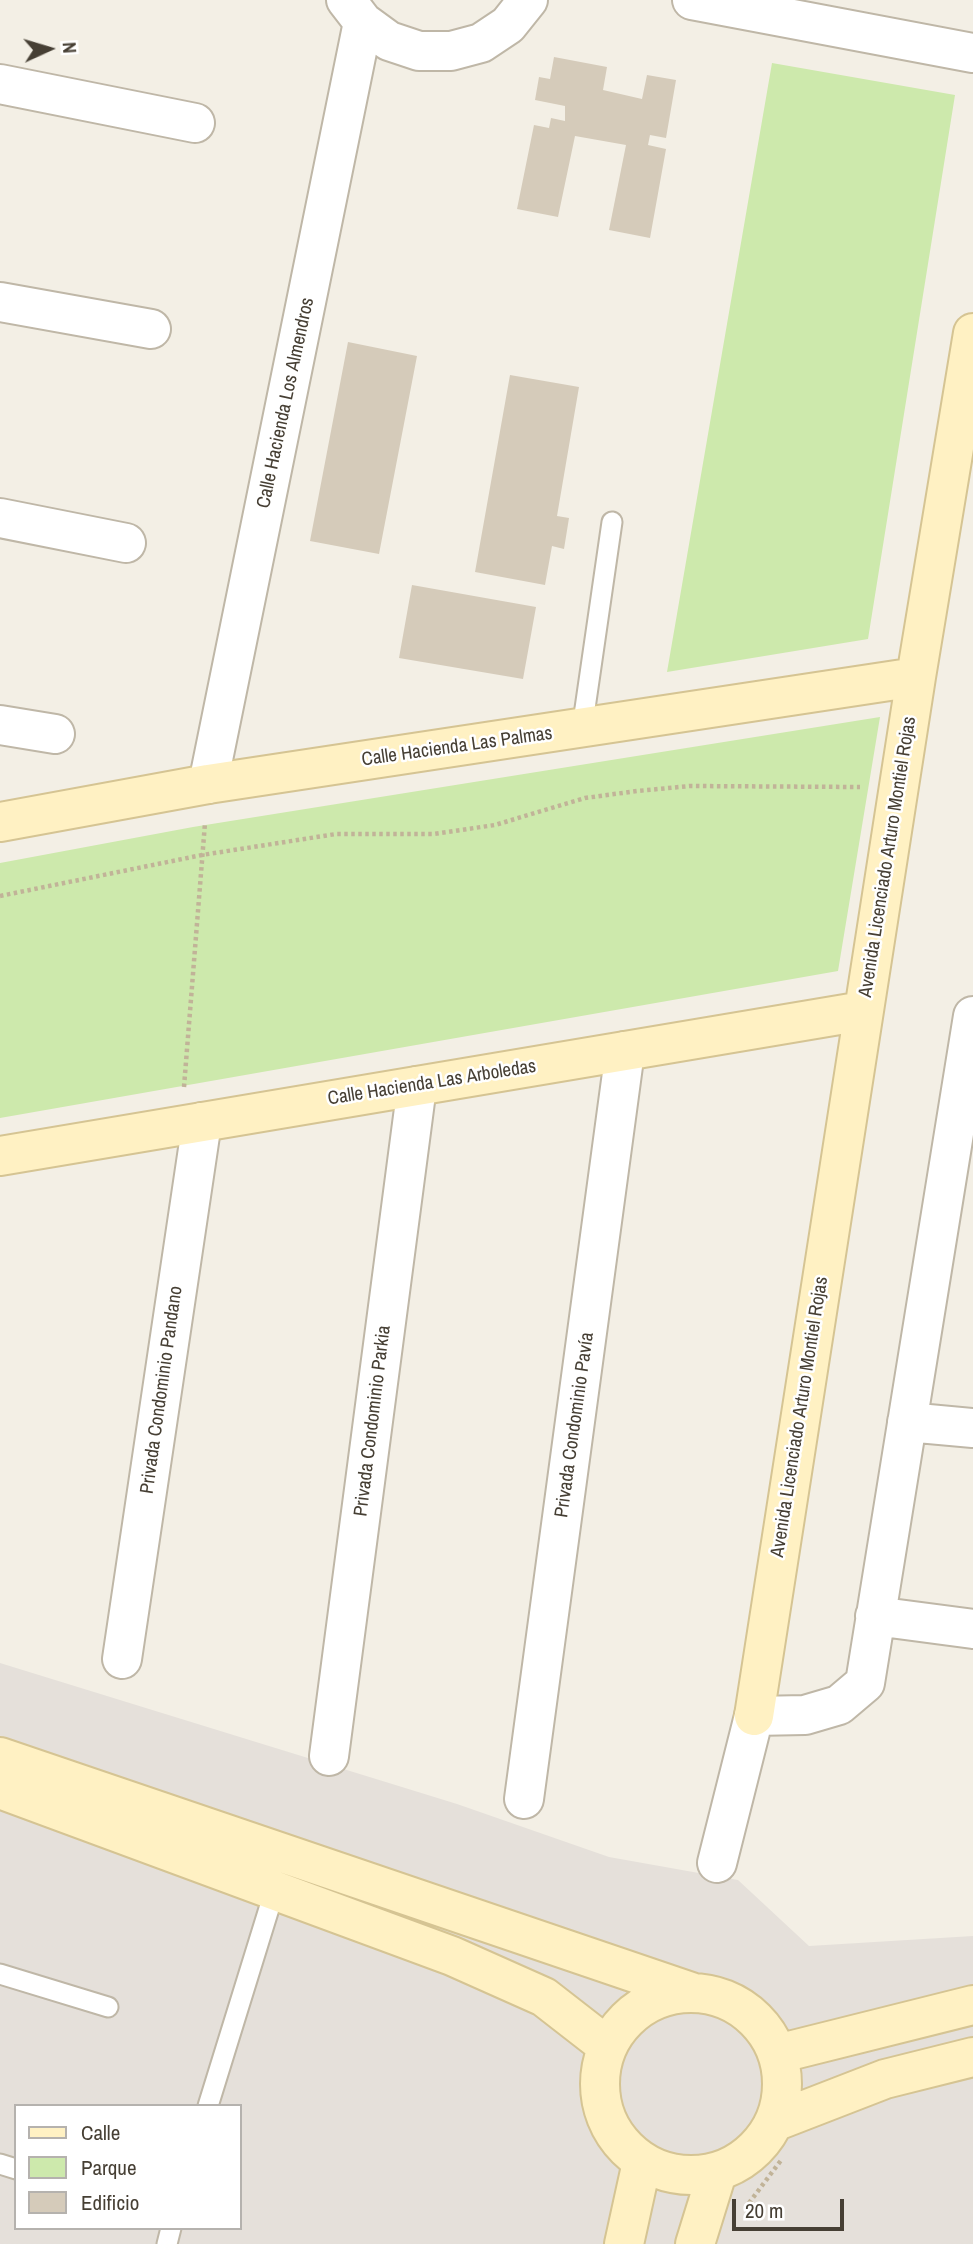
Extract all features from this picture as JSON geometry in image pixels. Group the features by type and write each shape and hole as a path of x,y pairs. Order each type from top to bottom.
{"main road":[{"name":"Avenida Licenciado Arturo Montiel Rojas","path":"754,1716 863,1011 973,333"},
{"name":"Calle Hacienda Las Palmas","path":"0,822 208,783 916,677"},
{"name":"Calle Hacienda Las Arboledas","path":"0,1156 863,1011"},
{"path":"0,1757 691,1992 717,1995 740,2007 760,2024 774,2046 781,2071 782,2097 775,2122 761,2144 741,2162 717,2173 691,2176 665,2173 642,2162 622,2145 608,2122 600,2098 600,2071 607,2046 621,2024 641,2007 665,1996 691,1992"},
{"path":"0,1789 452,1956 544,1997 607,2046"},
{"path":"776,2054 973,2005"},
{"path":"775,2122 886,2079 973,2057"},
{"path":"624,2244 642,2162"},
{"path":"695,2244 717,2173"}],"street":[{"path":"355,11 389,41 419,51 451,51 481,43 508,25 528,0"},
{"path":"692,0 973,53"},
{"name":"Calle Hacienda Los Almendros","path":"208,783 355,11"},
{"path":"0,84 195,123"},
{"path":"0,302 151,329"},
{"path":"0,518 126,543"},
{"path":"0,724 55,734"},
{"path":"717,1863 754,1716 806,1715 839,1705 865,1684 907,1422 958,1205 973,1016"},
{"name":"Privada Condominio Pavía","path":"524,1799 625,1051"},
{"name":"Privada Condominio Parkia","path":"329,1756 417,1086"},
{"name":"Privada Condominio Pandano","path":"122,1658 191,1124"},
{"path":"907,1422 973,1428"},
{"path":"875,1616 973,1629"}],"lane":[{"path":"582,729 612,522"},
{"path":"209,2104 273,1891 290,1857"},
{"path":"0,1973 108,2007"}],"path":[{"path":"191,1124 202,855 208,783"},
{"path":"0,896 202,855 336,834 433,834 495,825 585,798 637,791 690,786 899,787"}],"shaded area":[{"path":"0,1663 457,1804 609,1857 738,1880 809,1946 973,1936 973,2244 0,2244"}],"green space":[{"path":"772,63 955,95 868,639 667,672"},
{"path":"880,717 838,971 0,1118 0,863 193,827"}],"building":[{"path":"554,57 607,67 603,90 642,99 647,75 676,80 666,138 650,135 648,145 666,149 650,238 609,230 626,145 575,136 558,217 517,209 534,125 549,128 551,118 565,121 565,106 535,100 539,77 550,79"},
{"path":"348,342 417,356 379,554 310,541"},
{"path":"510,375 579,387 557,516 569,518 564,549 552,546 545,585 475,572"},
{"path":"412,585 536,607 523,679 399,658"}]}
